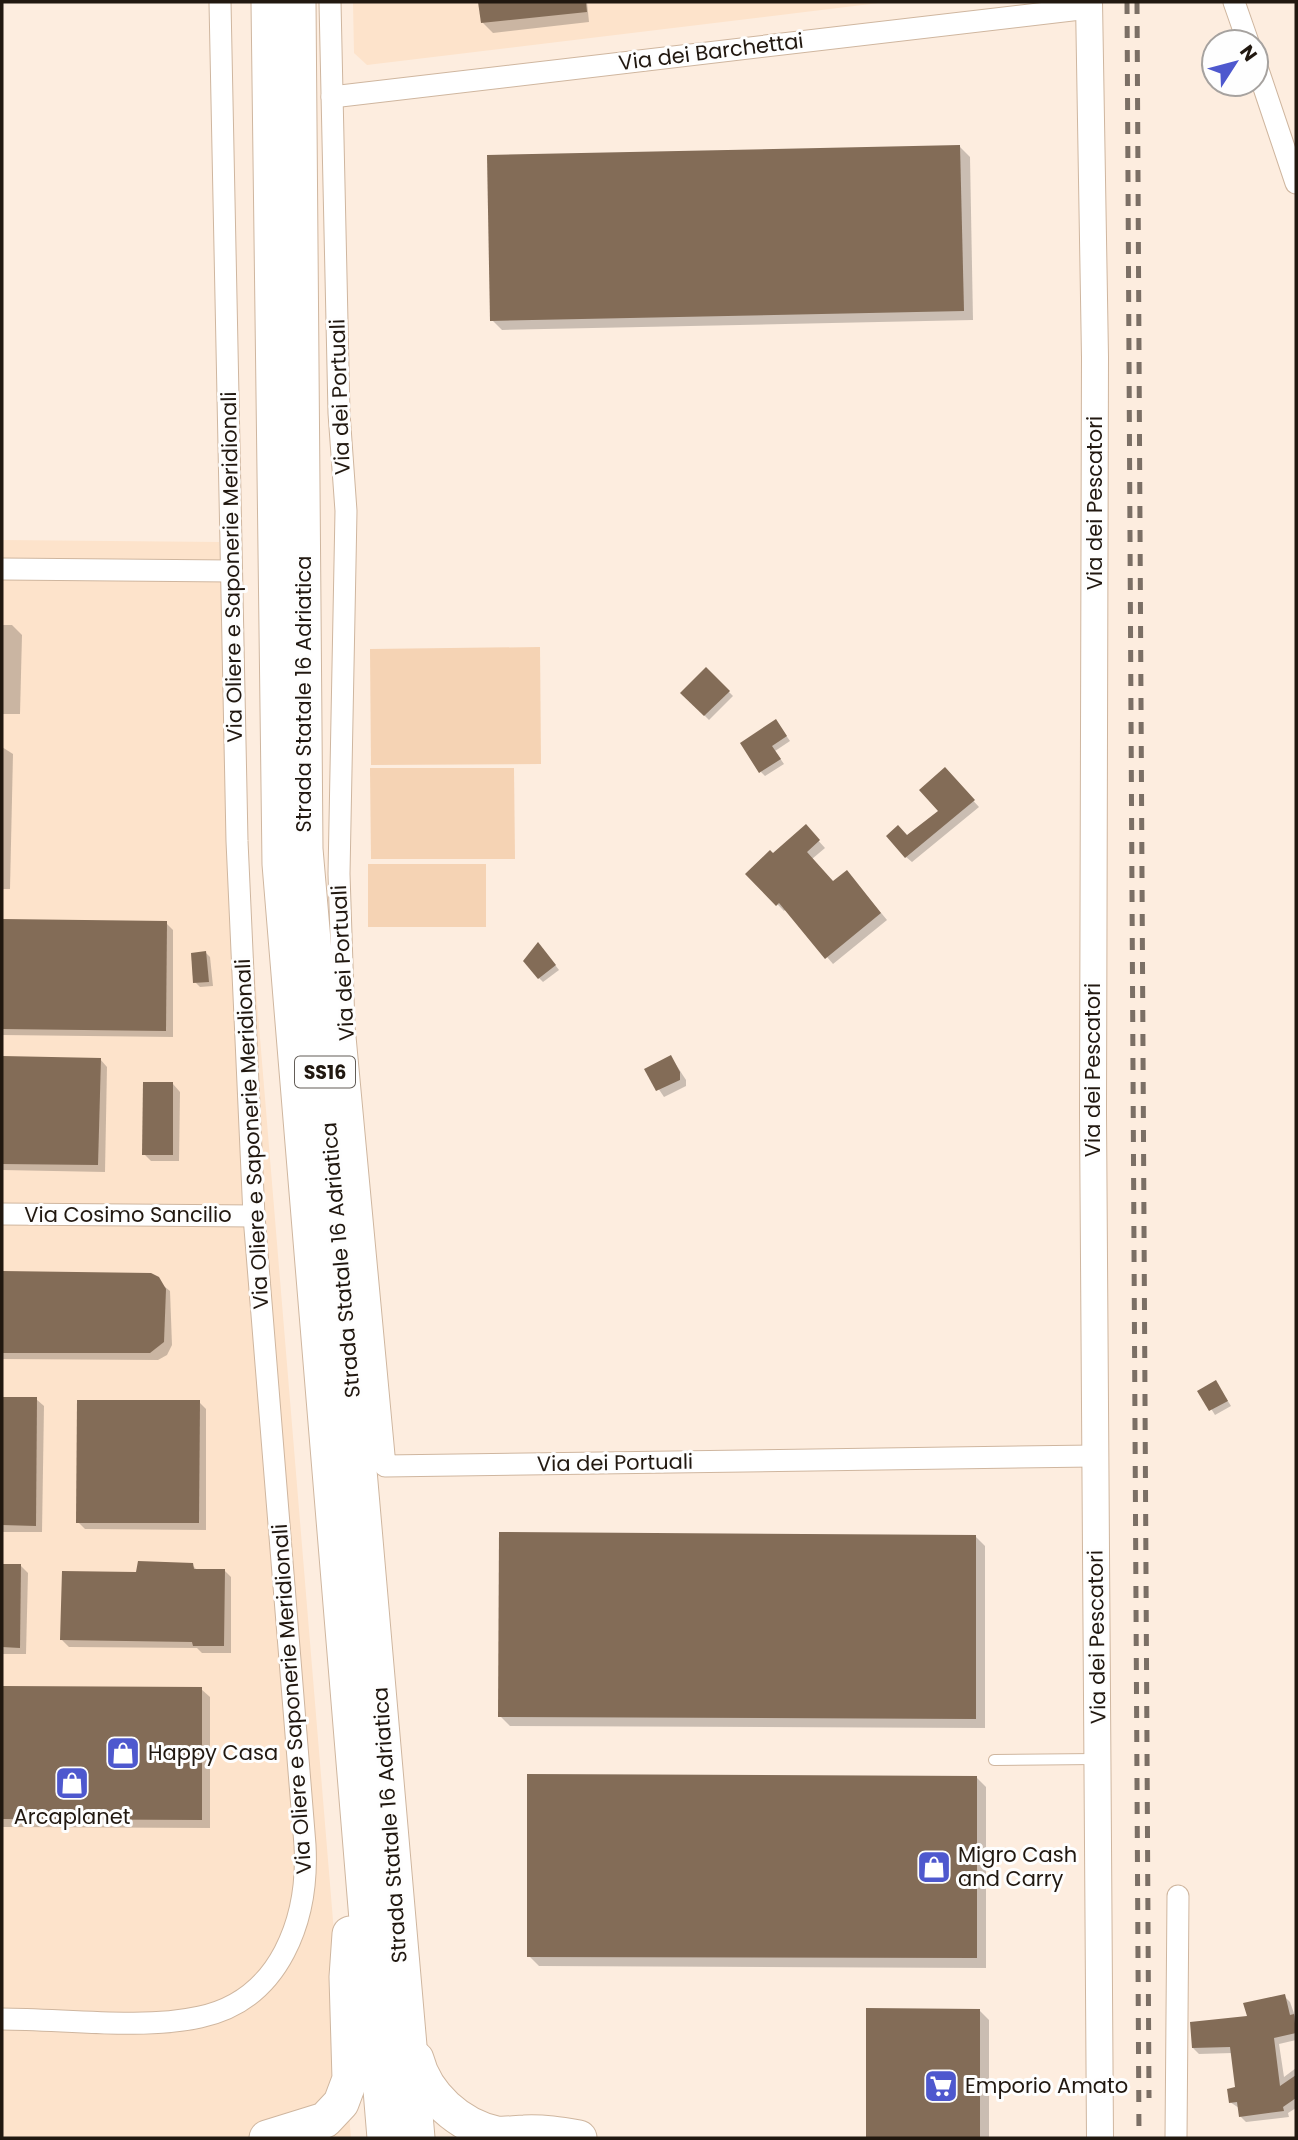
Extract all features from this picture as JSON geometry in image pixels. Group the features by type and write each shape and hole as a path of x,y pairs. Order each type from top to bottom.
{"highway":[{"name":"Strada Statale 16 Adriatica","path":"269,2 281,864 385,2138"},
{"name":"Strada Statale 16 Adriatica","path":"298,2 305,849 417,2138"},
{"path":"267,2138 324,2120 341,2103 350,2079 347,1977 358,1826"},
{"path":"404,2008 421,2077 435,2100 475,2125 497,2134 555,2137"}],"street":[{"name":"Via Oliere e Saponerie Meridionali","path":"2,2019 141,2021 204,2016 233,2004 264,1979 286,1952 298,1925 307,1870 254,1216 237,841 220,2"},
{"name":"Via dei Portuali","path":"330,2 339,412 346,511 339,874 343,999 384,1466 1094,1456"},
{"path":"1234,2 1243,28"},
{"name":"Via dei Barchettai","path":"332,97 1089,5"},
{"name":"Via dei Pescatori","path":"1089,5 1095,357 1094,1456 1099,1759 1100,2138"},
{"path":"1267,98 1296,183"},
{"path":"2,569 232,571"},
{"name":"Via Cosimo Sancilio","path":"2,1214 254,1216"},
{"path":"1176,2138 1178,1896"}],"lane":[{"path":"994,1760 1099,1759"}],"shaded area":[{"path":"353,2 887,2 367,65 354,53"},
{"path":"2,540 219,542 351,2138 2,2138"},
{"path":"540,647 541,764 371,765 370,649"},
{"path":"370,768 514,768 515,859 371,859"},
{"path":"368,864 486,864 486,927 368,927"}],"building":[{"path":"478,2 586,2 587,12 481,23"},
{"path":"960,145 964,311 490,321 487,155"},
{"path":"706,667 730,691 704,716 680,693"},
{"path":"776,719 787,736 772,746 781,759 759,773 740,743"},
{"path":"945,767 975,800 905,858 886,836 898,825 907,835 938,811 919,790"},
{"path":"806,824 820,840 807,852 833,881 847,870 881,913 825,959 779,903 776,906 745,874 770,850 773,853"},
{"path":"2,919 167,921 166,1031 2,1029"},
{"path":"538,942 556,965 538,979 523,961"},
{"path":"206,951 209,982 193,983 191,953"},
{"path":"671,1055 680,1072 680,1080 656,1091 644,1069"},
{"path":"2,1056 101,1058 98,1165 2,1164"},
{"path":"143,1082 173,1082 173,1155 142,1155"},
{"path":"2,1271 151,1273 159,1277 166,1289 164,1342 150,1353 2,1353"},
{"path":"1216,1380 1228,1401 1209,1411 1197,1391"},
{"path":"2,1397 37,1397 36,1526 2,1525"},
{"path":"77,1400 200,1400 199,1523 76,1523"},
{"path":"499,1532 976,1535 976,1719 498,1717"},
{"path":"138,1561 193,1563 194,1569 225,1569 224,1646 193,1646 192,1642 60,1640 62,1571 136,1572"},
{"path":"2,1564 21,1564 20,1648 2,1647"},
{"name":"Happy Casa","path":"2,1686 202,1687 202,1820 2,1819"},
{"path":"527,1774 977,1776 977,1958 527,1957"},
{"path":"1285,1994 1290,2015 1294,2014 1296,2033 1274,2038 1280,2086 1296,2075 1296,2098 1283,2107 1284,2111 1239,2117 1237,2102 1229,2103 1227,2089 1235,2087 1230,2047 1192,2048 1190,2022 1247,2016 1243,2003"},
{"path":"866,2008 980,2009 980,2138 866,2138"}],"railway":[{"path":"1127,2 1139,2138"},
{"path":"1137,2 1149,2098"}],"place":[{"name":"Happy Casa","path":"123,1753"},
{"name":"Arcaplanet","path":"72,1783"},
{"name":"Migro Cash and Carry","path":"934,1867"},
{"name":"Emporio Amato","path":"941,2086"}]}
